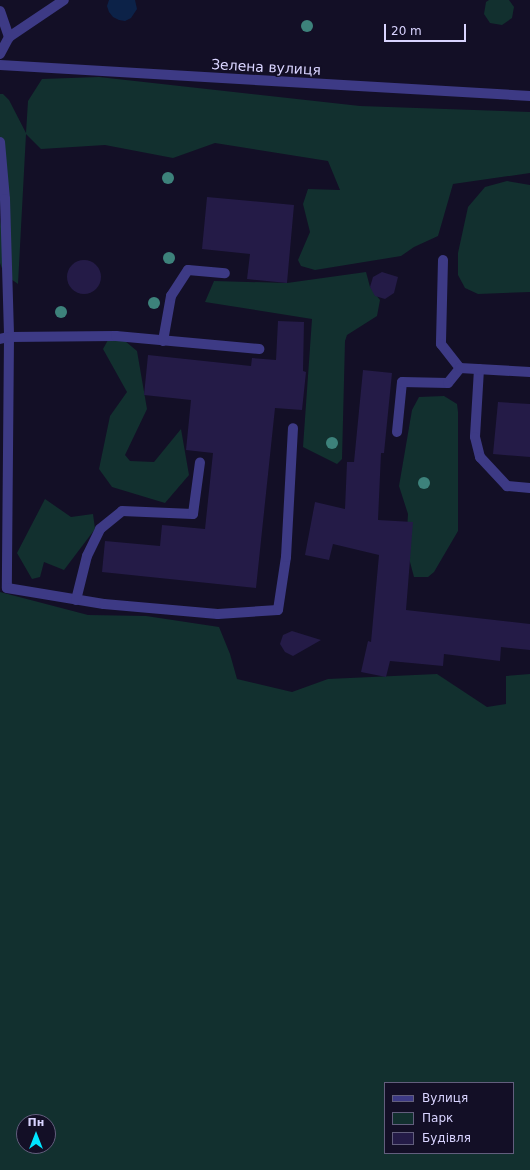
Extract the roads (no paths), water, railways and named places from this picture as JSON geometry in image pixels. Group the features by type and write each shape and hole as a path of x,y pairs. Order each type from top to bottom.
{"street":[{"path":"0,54 9,37 64,0"},
{"path":"0,11 9,37"},
{"name":"Зелена вулиця","path":"0,65 530,96"},
{"path":"0,142 5,199 3,588 104,604 218,614 278,610 286,557 293,428"},
{"path":"443,260 440,344 460,368 530,372"},
{"path":"163,341 171,296 188,270 224,274"},
{"path":"4,338 116,336 259,349"},
{"path":"396,432 402,382 448,383 460,368"},
{"path":"479,369 475,437 480,456 507,486 530,488"},
{"path":"76,600 87,556 100,529 122,511 193,514 200,462"}],"water":[{"path":"109,0 135,0 137,9 131,18 125,21 119,20 113,17 109,12 107,6"}]}
